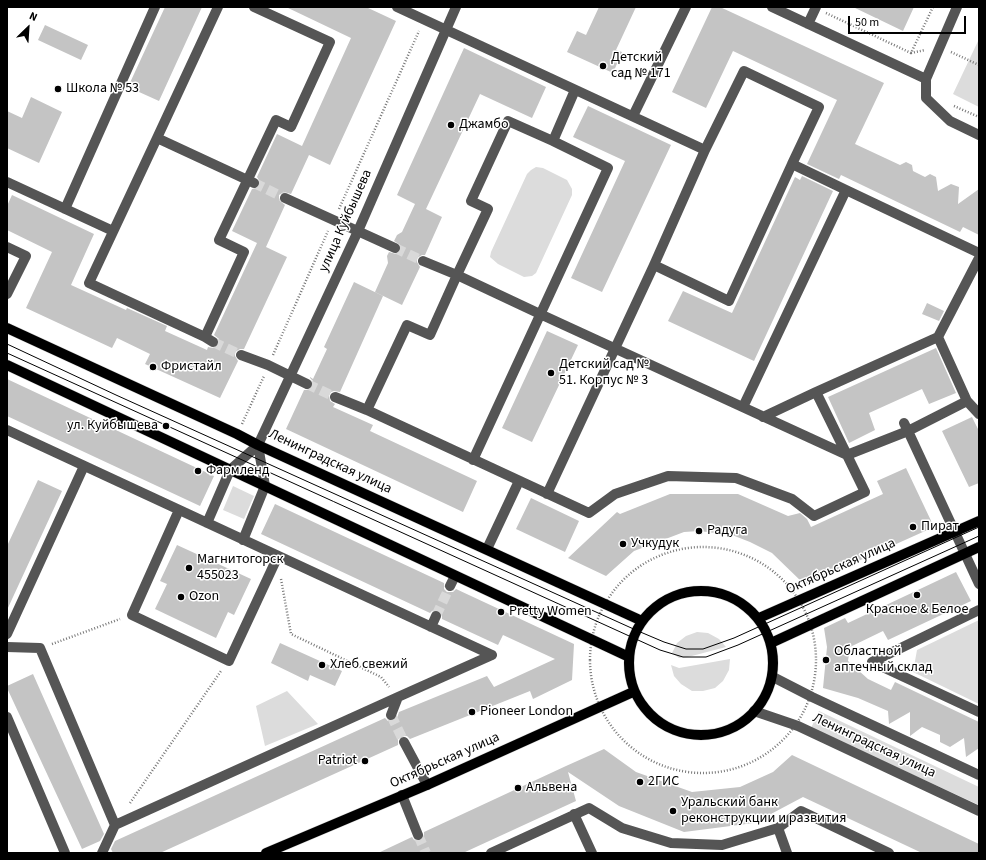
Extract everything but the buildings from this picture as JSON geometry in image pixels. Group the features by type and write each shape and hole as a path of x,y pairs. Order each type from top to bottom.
{"main road":[{"name":"Ленинградская улица","path":"7,328 642,621"},
{"path":"7,365 629,657"},
{"name":"Октябрьская улица","path":"759,618 979,521"},
{"path":"772,643 979,547"},
{"path":"702,589 734,598 759,618 772,643 773,677 754,711 730,730 700,736 660,724 633,692 629,657 642,621 670,596 702,589"},
{"name":"Октябрьская улица","path":"266,853 427,785 633,692"}],"street":[{"path":"65,209 155,7"},
{"path":"218,7 89,283 209,340 244,252 220,240 251,182 276,120 290,127 330,42 254,7"},
{"path":"397,7 705,150"},
{"name":"улица Куйбышева","path":"230,470 258,445 358,231 456,7"},
{"path":"633,116 686,7"},
{"path":"772,7 926,79"},
{"path":"957,7 926,79 926,98 950,121 979,135"},
{"path":"808,24 815,8"},
{"path":"547,494 654,265 705,150 744,71 819,107 729,301 654,265"},
{"path":"553,141 575,90"},
{"path":"367,410 407,325 430,335 488,209 471,201 508,121 553,141 608,168 472,460"},
{"path":"157,138 251,182"},
{"path":"792,164 979,253"},
{"path":"7,182 113,231"},
{"path":"743,407 846,190"},
{"path":"285,198 395,248"},
{"path":"7,247 26,256 7,294"},
{"path":"763,416 938,337 979,258"},
{"path":"422,261 457,275 847,455"},
{"path":"938,337 967,401 979,414"},
{"path":"241,355 268,365 307,384"},
{"path":"335,397 367,410 589,513 615,494 668,476 736,478 792,499 814,516 865,492 816,392"},
{"path":"847,455 906,427 967,401"},
{"path":"906,427 979,584"},
{"path":"7,430 492,655 115,825 102,853"},
{"path":"243,540 265,486 258,445"},
{"path":"7,634 84,466"},
{"path":"207,523 230,470"},
{"path":"487,549 519,481"},
{"path":"180,510 132,614 229,661 278,556"},
{"path":"450,586 455,576"},
{"path":"979,610 872,662 979,712"},
{"path":"431,627 436,616"},
{"path":"7,647 40,648 115,825"},
{"name":"Ленинградская улица","path":"773,677 812,697 979,775"},
{"path":"391,716 398,697"},
{"name":"Ленинградская улица","path":"754,711 798,726 979,811"},
{"path":"7,717 66,853"},
{"path":"404,742 427,785"},
{"path":"402,795 418,835"},
{"path":"491,853 590,808 622,828 671,843 722,844 778,828 801,811 889,853"},
{"path":"574,814 592,853"},
{"path":"778,828 787,853"}],"path":[{"path":"815,8 912,53 933,7"},
{"path":"237,434 424,20"},
{"path":"968,60 979,65"},
{"path":"948,103 979,117"},
{"path":"694,547 714,547 735,551 753,558 771,569 786,582 799,600 807,614 815,643 815,689 809,706 798,726 785,740 767,753 749,763 731,770 696,773 668,767 637,752 609,724 595,694 590,668 590,639 604,603 625,577 638,566 656,556 676,550 694,547"},
{"path":"278,556 291,634 381,677"},
{"path":"40,648 132,614"},
{"path":"128,805 229,661"}],"shaded area":[{"path":"979,39 979,107 953,94"},
{"path":"536,167 543,168 567,180 572,189 572,195 536,273 532,276 524,277 498,264 490,257 527,174"},
{"path":"233,486 254,496 244,519 223,510"},
{"path":"979,620 979,704 913,672 917,650"},
{"path":"697,632 708,633 719,639 726,647 679,658 672,653 677,643 686,636"},
{"path":"730,659 729,670 723,681 715,688 703,691 692,691 681,684 674,676 671,665 679,668"},
{"path":"287,691 318,724 265,746 256,706"},
{"path":"819,711 979,787 979,805 811,728"}],"tunnel":[{"path":"254,183 285,198"},
{"path":"395,248 423,261"},
{"path":"213,342 241,355"},
{"path":"307,384 335,397"},
{"path":"436,616 450,586"},
{"path":"391,715 404,742"},
{"path":"418,835 426,853"}],"tram line":[{"path":"7,344 116,395 638,631 686,649 703,649 734,638 979,527"},
{"path":"7,353 660,650 683,657 706,657 738,645 979,536"}],"place":[{"name":"Детский сад № 171","path":"603,66"},
{"name":"Школа № 53","path":"58,89"},
{"name":"Джамбо","path":"451,125"},
{"name":"Фристайл","path":"153,367"},
{"name":"Детский сад № 51. Корпус № 3","path":"551,373"},
{"name":"ул. Куйбышева","path":"166,426"},
{"name":"Фармленд","path":"198,471"},
{"name":"Пират","path":"913,527"},
{"name":"Радуга","path":"699,531"},
{"name":"Учкудук","path":"623,544"},
{"name":"Магнитогорск 455023","path":"189,568"},
{"name":"Красное & Белое","path":"917,595"},
{"name":"Ozon","path":"181,597"},
{"name":"Pretty Women","path":"501,612"},
{"name":"Областной аптечный склад","path":"826,660"},
{"name":"Хлеб свежий","path":"322,665"},
{"name":"Pioneer London","path":"472,712"},
{"name":"Patriot","path":"365,761"},
{"name":"2ГИС","path":"640,782"},
{"name":"Альвена","path":"518,788"},
{"name":"Уральский банк реконструкции и развития","path":"673,811"}]}
